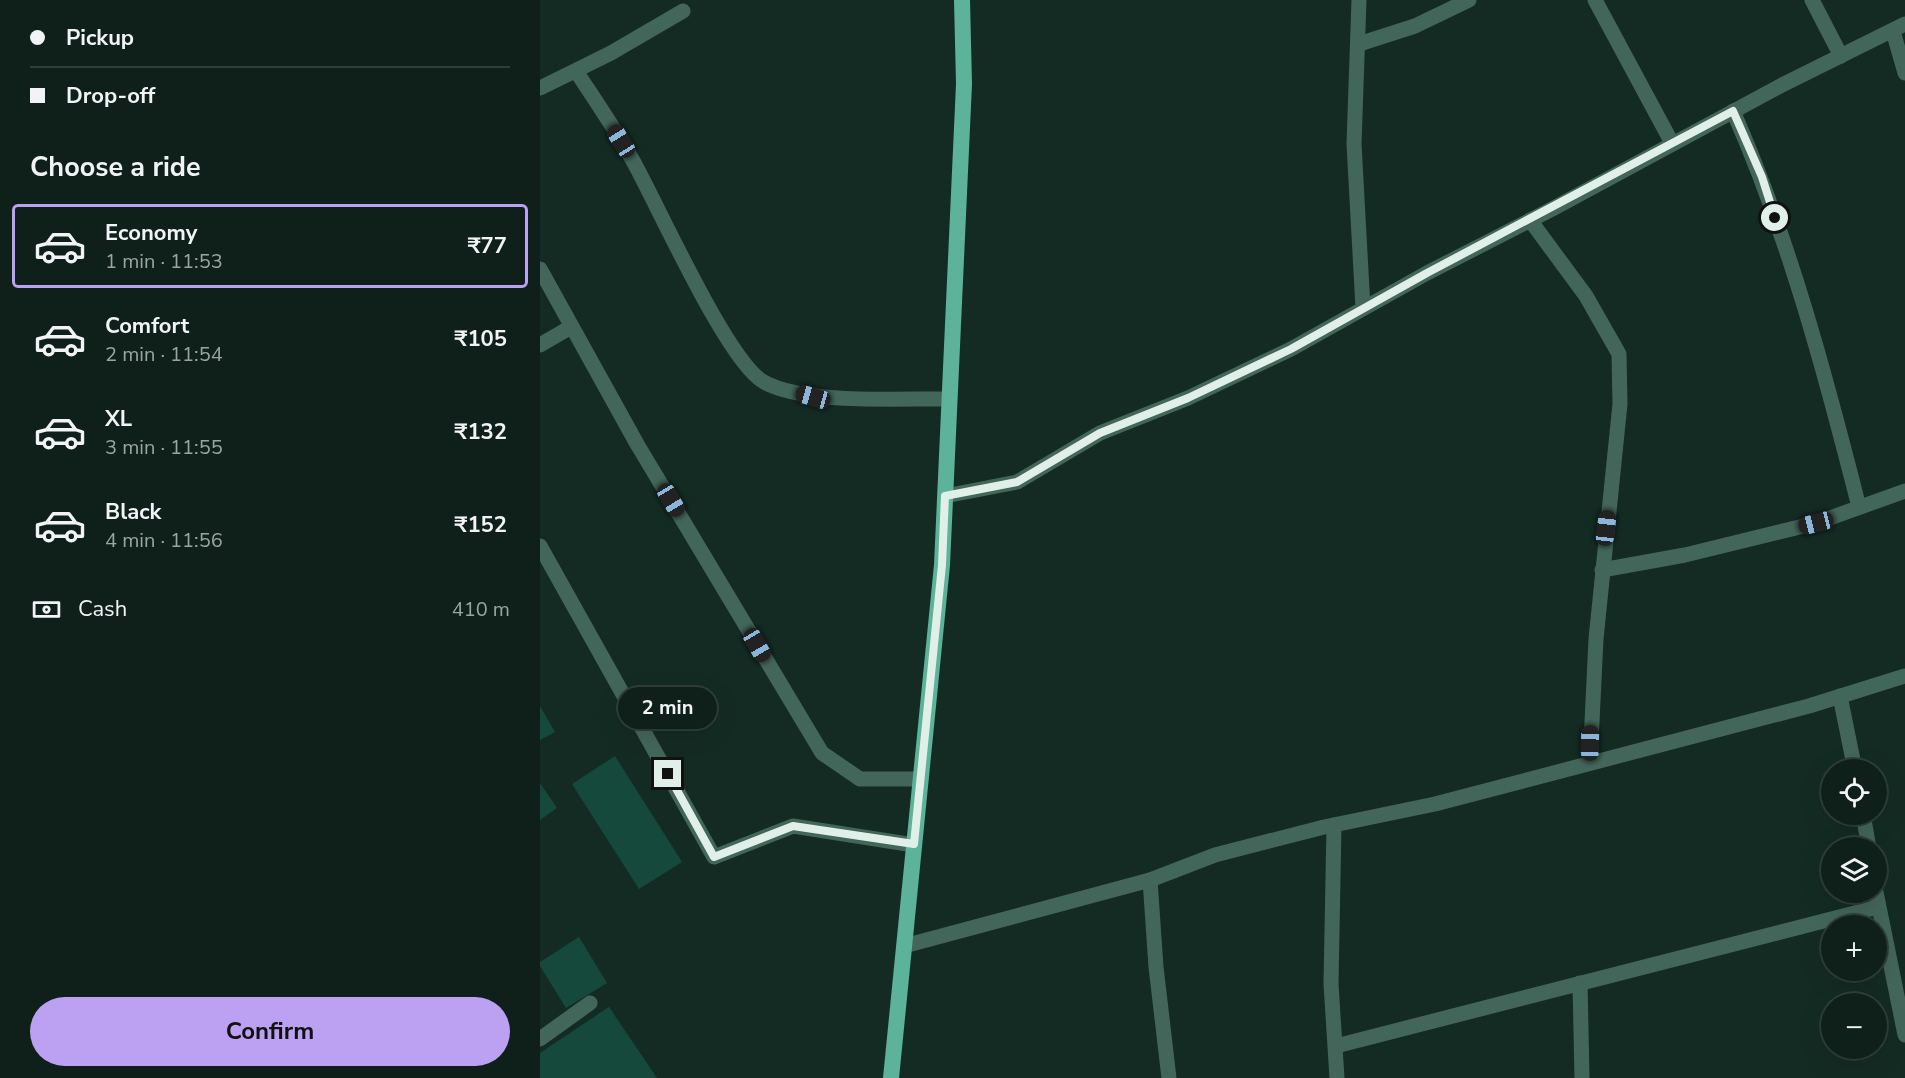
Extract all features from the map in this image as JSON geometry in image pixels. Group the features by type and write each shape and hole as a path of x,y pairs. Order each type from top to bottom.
{"highway":[{"path":"891,1078 942,565 964,84 962,0"}],"street":[{"path":"1359,0 1354,144 1363,308"},
{"path":"1359,44 1415,26 1469,0"},
{"path":"1596,0 1672,143"},
{"path":"1812,0 1841,56"},
{"path":"540,88 576,71 683,11"},
{"path":"945,496 1017,482 1100,433 1188,398 1291,349 1363,308 1672,143 1899,27 1905,73"},
{"path":"576,71 632,159 726,336 749,368 764,382 813,397 950,399"},
{"path":"1733,111 1762,177 1829,388 1859,507"},
{"path":"1530,220 1586,296 1619,354 1620,404 1590,702 1590,763"},
{"path":"540,269 637,444 822,753 860,779 921,779"},
{"path":"540,345 571,327"},
{"path":"1602,570 1685,555 1816,523 1905,491"},
{"path":"540,546 714,857 793,826 914,844"},
{"path":"904,946 1150,880 1215,855 1334,825 1436,804 1840,696 1905,676"},
{"path":"1840,696 1853,759"},
{"path":"1334,825 1330,984 1337,1078"},
{"path":"1150,880 1156,967 1169,1078"},
{"path":"1336,1046 1866,903"},
{"path":"1878,903 1905,1035"},
{"path":"1580,982 1582,1078"},
{"path":"540,1039 590,1003"}],"building":[{"path":"540,706 555,732 540,740"},
{"path":"615,756 682,862 639,889 572,784"},
{"path":"540,783 557,808 540,820"},
{"path":"579,937 607,983 566,1008 540,966 540,962"},
{"path":"609,1007 657,1078 540,1078 540,1053"}],"route":[{"path":"668,774 714,857 793,826 914,844 942,565 945,496 1017,482 1100,433 1188,398 1291,349 1427,273 1554,208 1733,111 1762,177 1775,218"}]}
